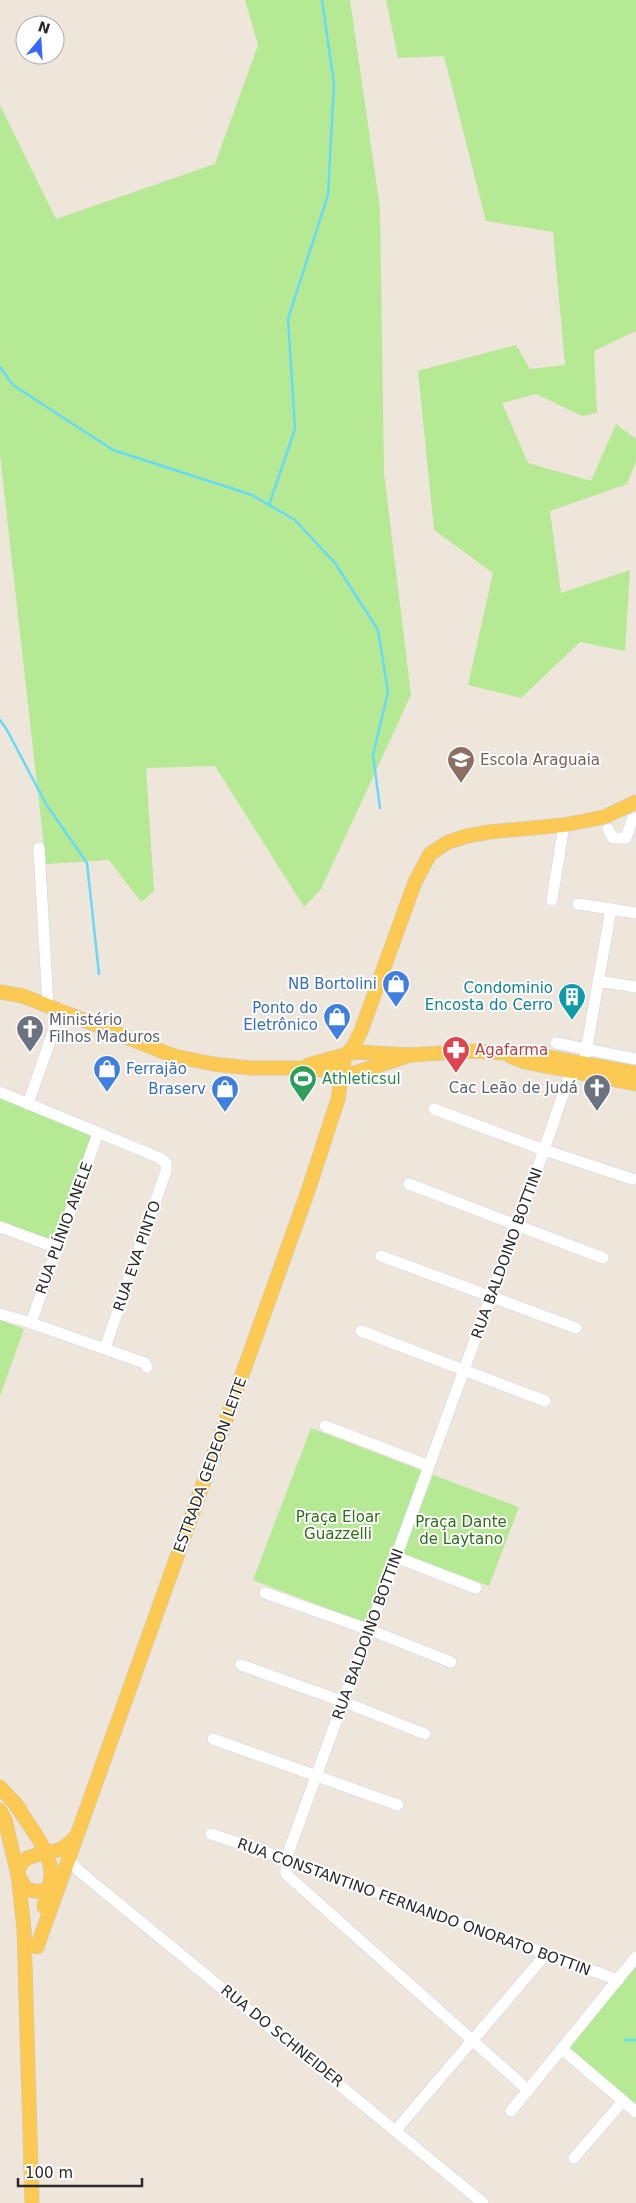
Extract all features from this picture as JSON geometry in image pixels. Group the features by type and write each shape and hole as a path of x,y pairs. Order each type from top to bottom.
{"main road":[{"name":"ESTRADA GEDEON LEITE","path":"37,1947 63,1875 74,1866 81,1830 308,1192 338,1099 343,1072 342,1065 362,1031 415,882 430,854 448,842 489,832 564,825 604,817 636,802"},
{"path":"0,992 23,996 55,1007 174,1056 213,1064 362,1072 410,1055"},
{"path":"362,1031 367,1060 362,1072"},
{"path":"300,1068 347,1054 366,1052 410,1055 474,1051 504,1054 526,1062 577,1065 636,1073"},
{"path":"577,1065 636,1084"},
{"name":"ESTRADA GEDEON LEITE","path":"338,1099 349,1084 362,1072"},
{"path":"0,1787 52,1851 74,1866"},
{"path":"0,1810 5,1820 19,1881 26,1889 37,1892 48,1888 63,1875"},
{"name":"ESTRADA GEDEON LEITE","path":"52,1851 72,1841 81,1830"},
{"path":"32,2203 24,1929 18,1870 23,1860 33,1855 52,1851"},
{"path":"26,1996 51,1876 52,1851"}],"street":[{"path":"608,829 613,838 624,839 632,820 636,818"},
{"path":"552,900 564,825"},
{"path":"28,1104 55,1007 39,848"},
{"path":"578,904 636,913"},
{"name":"RUA BALDOINO BOTTINI","path":"286,1860 544,1150 577,1065 587,1049 610,909"},
{"path":"598,981 636,987"},
{"path":"556,1042 636,1060"},
{"path":"0,1092 98,1133"},
{"path":"434,1109 544,1150 632,1179"},
{"name":"RUA EVA PINTO","path":"98,1133 160,1158 166,1163 166,1171 105,1348"},
{"name":"RUA PLÍNIO ANELE","path":"31,1323 98,1133"},
{"path":"409,1184 603,1258"},
{"path":"0,1227 57,1248"},
{"path":"381,1256 576,1328"},
{"path":"0,1314 105,1348 145,1363 147,1366"},
{"path":"361,1331 546,1401"},
{"path":"325,1426 429,1466"},
{"path":"396,1557 476,1588"},
{"path":"265,1593 370,1630 451,1662"},
{"path":"241,1665 344,1702 425,1734"},
{"path":"213,1739 398,1806"},
{"name":"RUA CONSTANTINO FERNANDO ONORATO BOTTIN","path":"211,1834 618,1980"},
{"path":"286,1860 286,1874 528,2090"},
{"name":"RUA DO SCHNEIDER","path":"74,1866 483,2203"},
{"path":"396,2130 546,1954"},
{"path":"511,2111 636,1957"},
{"path":"562,2049 636,2112"},
{"path":"574,2158 624,2101"}],"green space":[{"path":"245,0 350,0 380,208 384,473 411,695 321,889 304,907 215,766 146,768 154,891 141,902 109,860 46,864 0,455 0,105 56,219 215,164 258,45"},
{"path":"386,0 636,0 636,331 594,351 597,413 582,416 536,394 502,403 528,463 591,481 616,424 636,439 636,461 627,484 550,511 561,593 630,570 625,651 580,642 521,698 468,685 493,573 434,530 418,371 516,345 530,369 565,365 553,232 486,221 444,56 398,58"},
{"path":"0,1097 94,1136 55,1242 0,1222"},
{"path":"0,1320 24,1329 0,1396"},
{"name":"Praça Eloar Guazzelli","path":"311,1428 423,1471 365,1623 253,1580"},
{"name":"Praça Dante de Laytano","path":"433,1475 519,1507 489,1586 403,1554"},
{"path":"636,1968 636,2104 568,2047"}],"waterway":[{"path":"269,505 295,429 288,319 328,195 334,84 322,0"},
{"path":"0,367 13,385 113,450 252,495 295,520 335,563 378,630 388,692 373,755 380,808"},
{"path":"0,720 46,804 87,863 99,974"},
{"path":"625,2040 636,2040"}],"place":[{"name":"Escola Araguaia","path":"461,784"},
{"name":"NB Bortolini","path":"396,1008"},
{"name":"Condominio Encosta do Cerro","path":"572,1021"},
{"name":"Ponto do Eletrônico","path":"337,1041"},
{"name":"Ministério Filhos Maduros","path":"30,1053"},
{"name":"Agafarma","path":"456,1074"},
{"name":"Ferrajão","path":"107,1093"},
{"name":"Athleticsul","path":"303,1103"},
{"name":"Cac Leão de Judá","path":"597,1112"},
{"name":"Braserv","path":"225,1113"}]}
